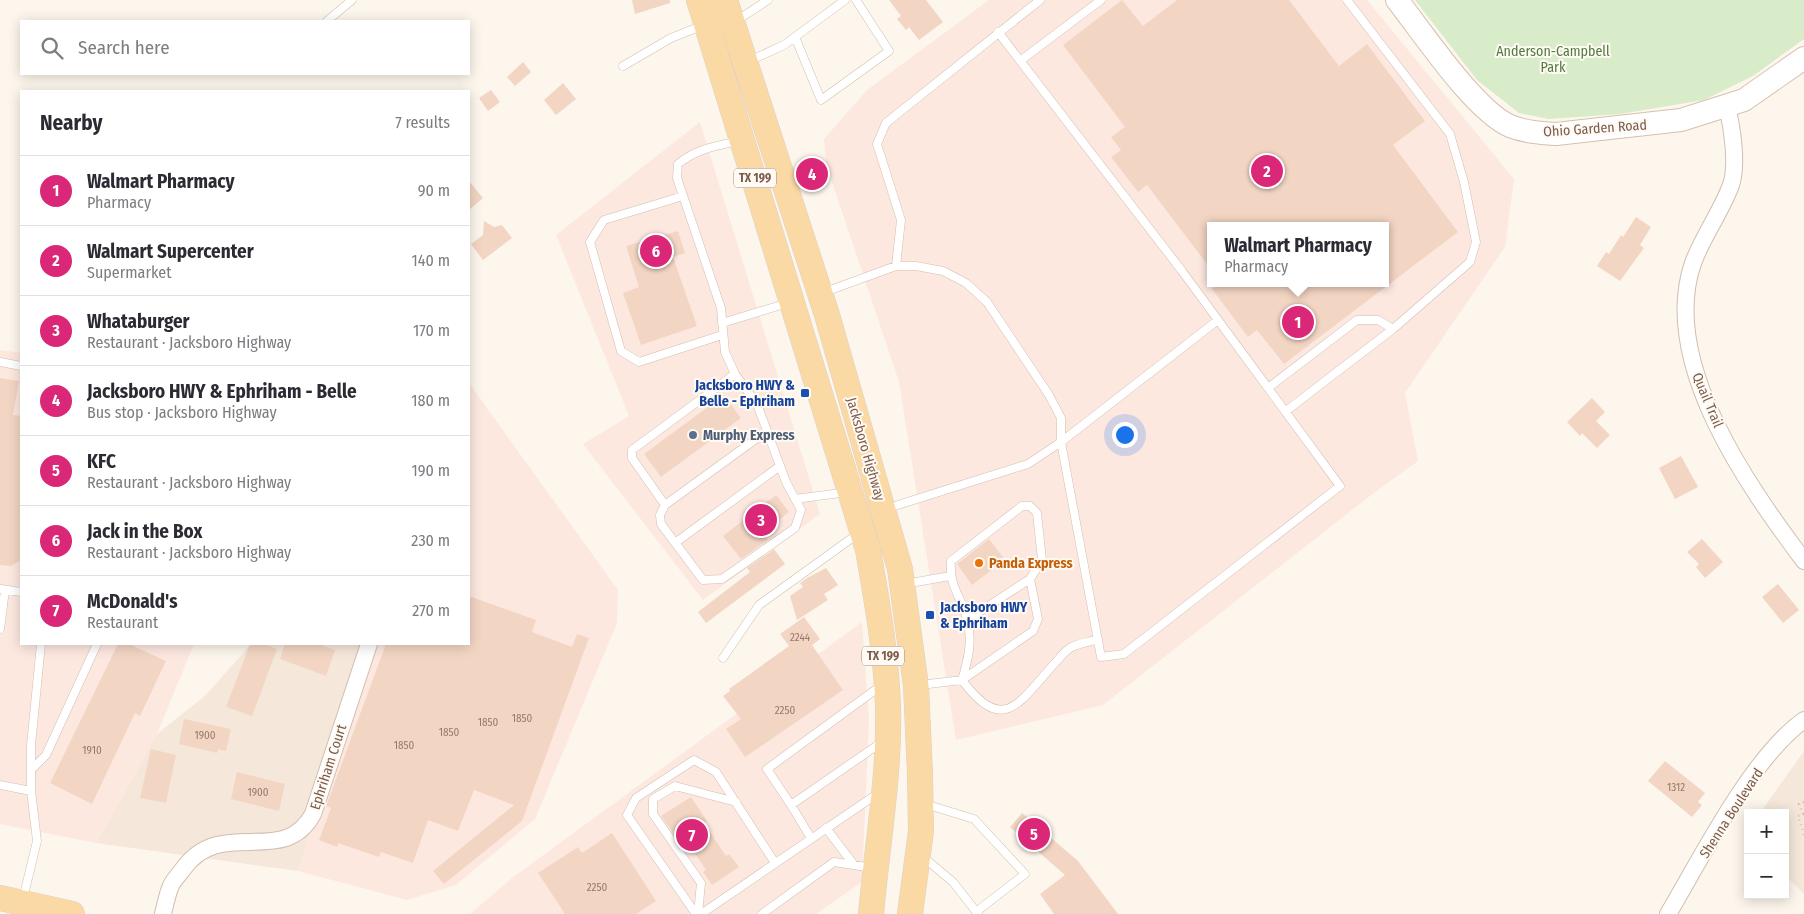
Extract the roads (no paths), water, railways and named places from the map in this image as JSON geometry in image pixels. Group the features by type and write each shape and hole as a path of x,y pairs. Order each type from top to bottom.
{"main road":[{"name":"Jacksboro Highway","path":"698,0 851,492 862,530 880,620 886,682 887,739 885,778 864,867 871,914"},
{"name":"Jacksboro Highway","path":"729,12 820,293 884,510 902,585 916,686 920,774 921,831 910,914"},
{"path":"792,301 820,293"},
{"path":"885,778 920,774"},
{"path":"11,901 72,914"}],"street":[{"name":"Ohio Garden Road","path":"1397,0 1467,89 1488,111 1510,126 1537,133 1556,134 1681,120 1744,100 1804,58"},
{"name":"Quail Trail","path":"1727,106 1734,132 1732,183 1693,265 1686,300 1690,353 1699,385 1742,472 1804,561"},
{"name":"Ephriham Court","path":"163,914 170,886 188,862 200,851 212,845 283,840 294,836 306,826 313,814 369,645"},
{"name":"Shenna Boulevard","path":"1668,914 1738,798 1764,761 1804,720"}],"lane":[{"path":"328,20 352,0"},
{"path":"729,12 768,0"},
{"path":"745,62 784,45 845,0"},
{"path":"795,37 822,100 889,52 856,0"},
{"path":"896,266 901,220 877,144 886,122 1040,0"},
{"path":"1020,61 1101,0"},
{"path":"1286,411 1393,329 1470,262 1476,242 1464,182 1450,134 1347,0"},
{"path":"624,66 671,38 706,24"},
{"path":"820,293 896,266 916,266 943,271 966,283 987,302 1049,395 1061,418 1061,442 1101,657 1124,654 1340,486 1218,320 998,32"},
{"path":"743,140 709,147 689,155 678,164 677,178 721,308 722,335 726,352 735,374 757,404 780,466 801,510 795,528 722,579 702,580 661,524 660,516 665,505 767,431"},
{"path":"683,196 604,220 590,242 621,351 639,362 722,335"},
{"path":"722,323 792,301"},
{"path":"884,510 1028,464 1061,442 1218,320"},
{"path":"1268,388 1357,320 1378,320 1393,329"},
{"path":"0,362 20,366"},
{"path":"665,505 632,458 632,450 735,374"},
{"path":"675,543 780,466"},
{"path":"795,499 851,492"},
{"path":"962,680 970,654 967,620 950,576 951,560 1022,506 1030,506 1037,514 1042,560 1030,579 967,620"},
{"path":"723,658 759,605 862,530"},
{"path":"902,585 950,576"},
{"path":"916,686 962,680 1033,631 1038,619 1030,579"},
{"path":"0,629 2,590 20,592"},
{"path":"962,680 977,700 995,710 1006,710 1018,703 1070,647 1098,639"},
{"path":"11,901 37,841 31,791 31,745 41,645"},
{"path":"31,770 46,755 97,645"},
{"path":"811,838 792,805 767,769 886,682"},
{"path":"792,805 887,739"},
{"path":"698,914 627,815 636,798 694,760 716,772 775,863"},
{"path":"698,914 826,828 885,778"},
{"path":"0,785 31,791"},
{"path":"698,914 701,883 653,814 653,799 675,786 736,802"},
{"path":"918,853 954,882 977,913 1025,874 974,819 920,803"},
{"path":"826,828 864,867"},
{"path":"762,914 834,862 864,867"}],"place":[{"name":"Walmart Supercenter","path":"1267,171"},
{"name":"Jacksboro HWY & Ephriham - Belle","path":"812,174"},
{"name":"Jack in the Box","path":"656,251"},
{"name":"Walmart Pharmacy","path":"1298,322"},
{"name":"Jacksboro HWY & Belle - Ephriham","path":"805,393"},
{"name":"Murphy Express","path":"693,435"},
{"name":"Whataburger","path":"761,520"},
{"name":"Panda Express","path":"979,563"},
{"name":"Jacksboro HWY & Ephriham","path":"930,615"},
{"name":"KFC","path":"1034,834"},
{"name":"McDonald's","path":"692,835"}],"park label":[{"name":"Anderson-Campbell Park","path":"1553,59"}]}
